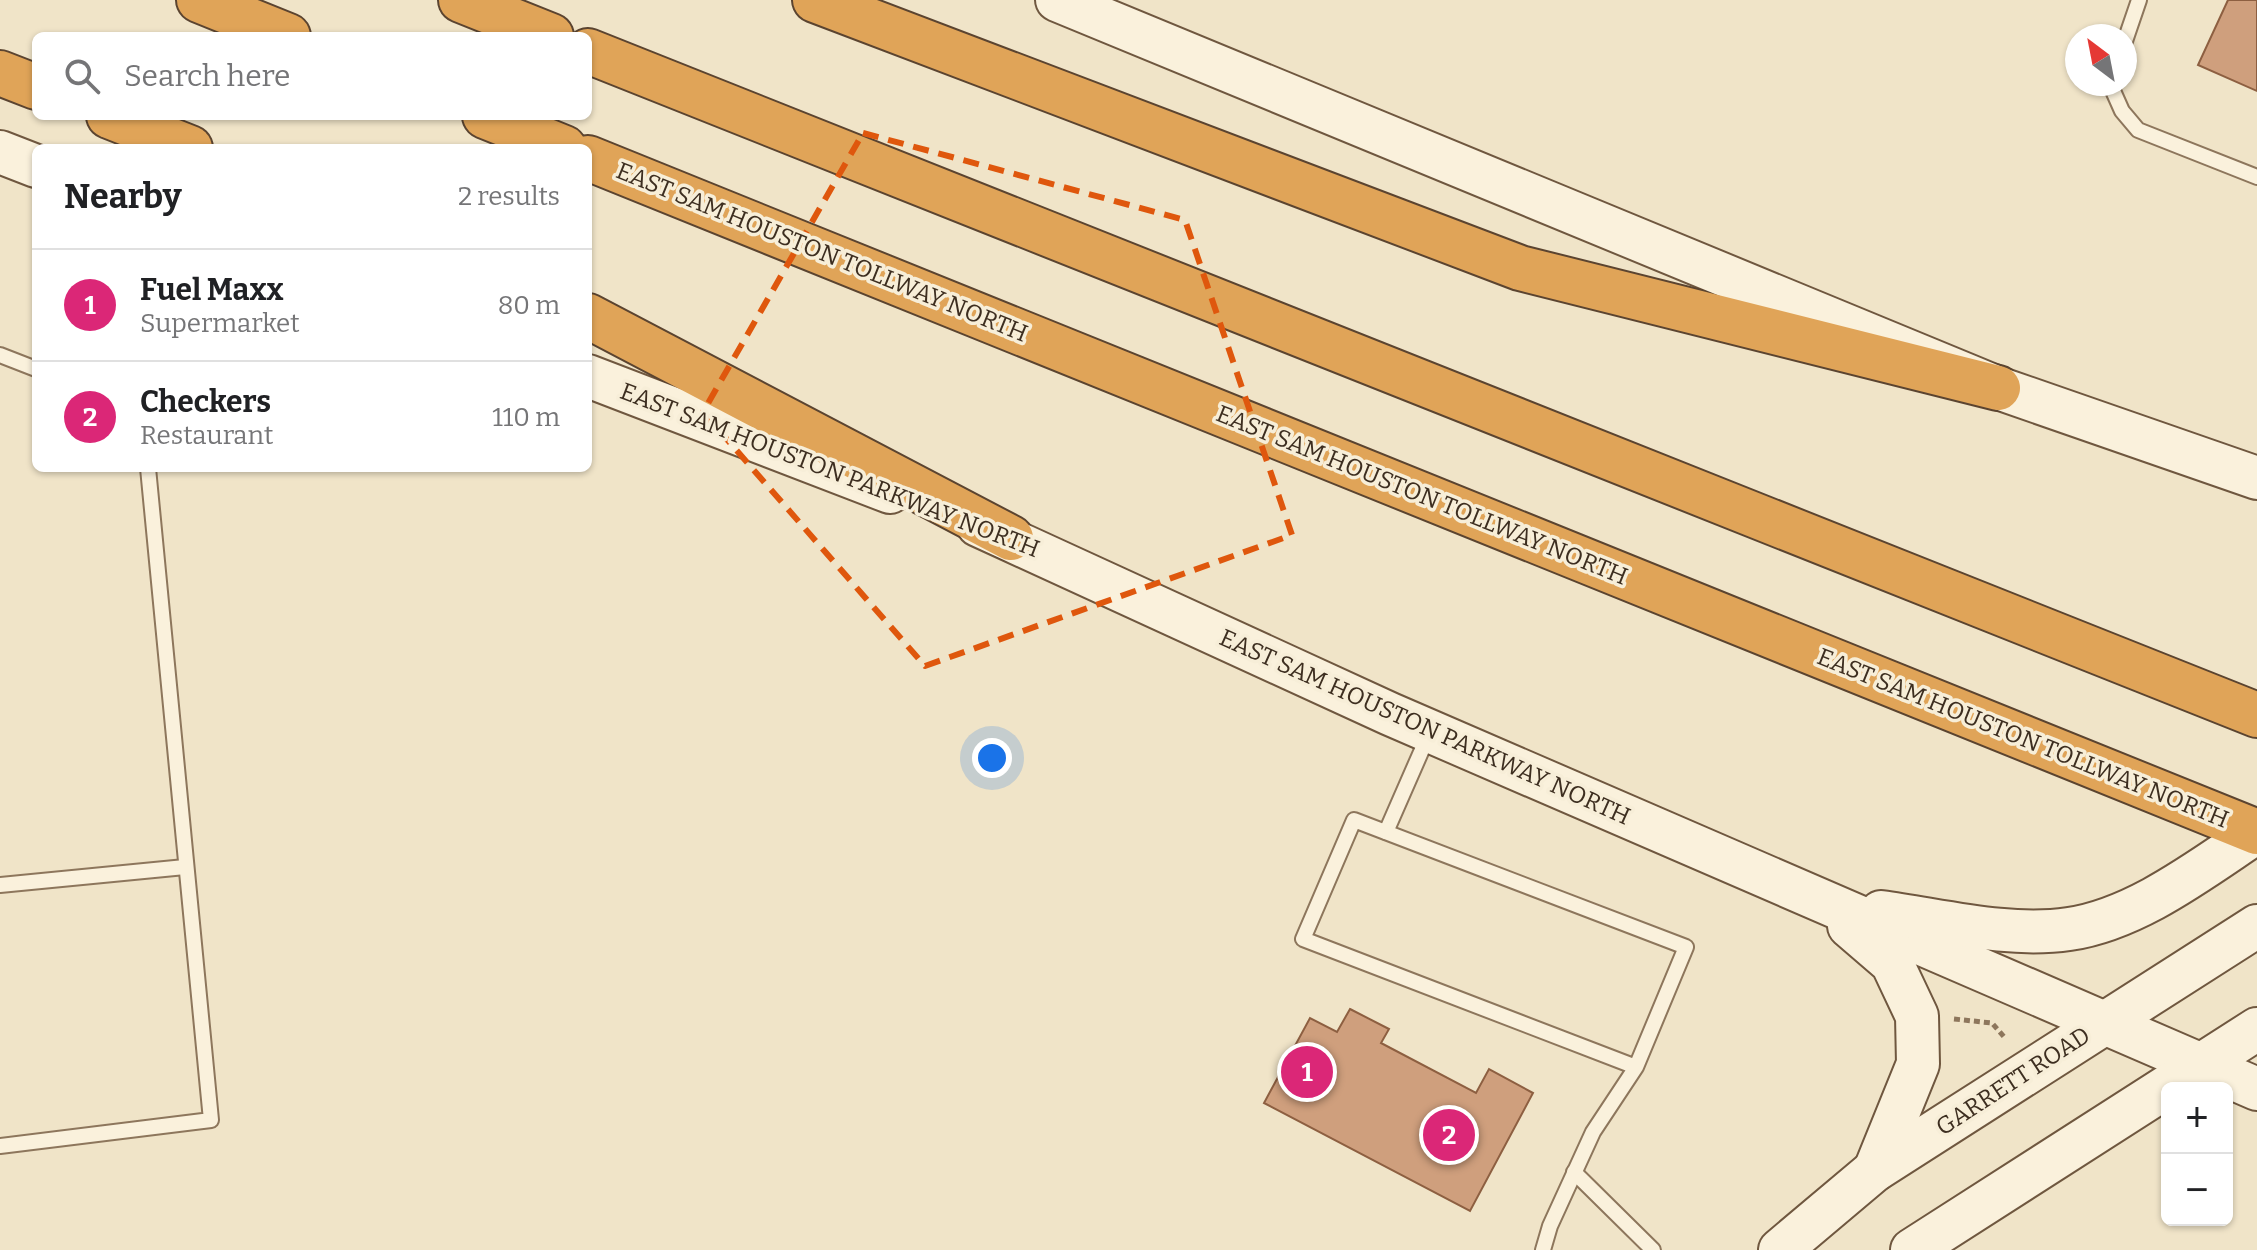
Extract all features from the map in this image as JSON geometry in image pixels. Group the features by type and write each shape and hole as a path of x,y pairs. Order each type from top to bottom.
{"highway":[{"path":"199,0 278,32"},
{"path":"461,0 541,32"},
{"path":"815,0 1520,268 1998,388"},
{"path":"592,53 2257,715"},
{"path":"0,73 32,85"},
{"path":"119,120 180,144"},
{"path":"495,120 554,144"},
{"name":"EAST SAM HOUSTON TOLLWAY NORTH","path":"592,160 2257,832"},
{"path":"592,318 1011,538"}],"main road":[{"path":"1057,0 1998,388 2257,478"},
{"path":"0,152 32,164"},
{"name":"EAST SAM HOUSTON PARKWAY NORTH","path":"592,378 1011,538 1430,732 2257,1089"},
{"path":"1825,904 2020,931 2070,929 2123,912 2185,879 2257,832"},
{"path":"1825,904 1892,963 1917,1016 1918,1064 1875,1170"},
{"name":"GARRETT ROAD","path":"1780,1250 1875,1170 2257,926"},
{"path":"1912,1250 2257,1029"}],"lane":[{"path":"2131,24 2139,0"},
{"path":"2115,96 2122,111 2138,130 2257,177"},
{"path":"0,355 32,367"},
{"path":"0,1146 211,1120 148,472"},
{"path":"1386,832 1430,732"},
{"path":"1543,1250 1550,1226 1593,1132 1636,1067 1686,947 1354,820 1303,939 1636,1067"},
{"path":"0,885 185,867"},
{"path":"1574,1172 1653,1250"}],"path":[{"path":"1949,1019 1992,1023 2005,1038"}],"highlighted area":[{"path":"863,133 1185,220 1292,535 925,666 703,412"}],"building":[{"path":"2228,0 2257,0 2257,91 2198,65"},
{"path":"1350,1009 1389,1029 1381,1043 1476,1093 1489,1069 1533,1093 1470,1211 1264,1103 1310,1018 1337,1032"}],"place":[{"name":"Fuel Maxx","path":"1307,1072"},
{"name":"Checkers","path":"1449,1135"}]}
